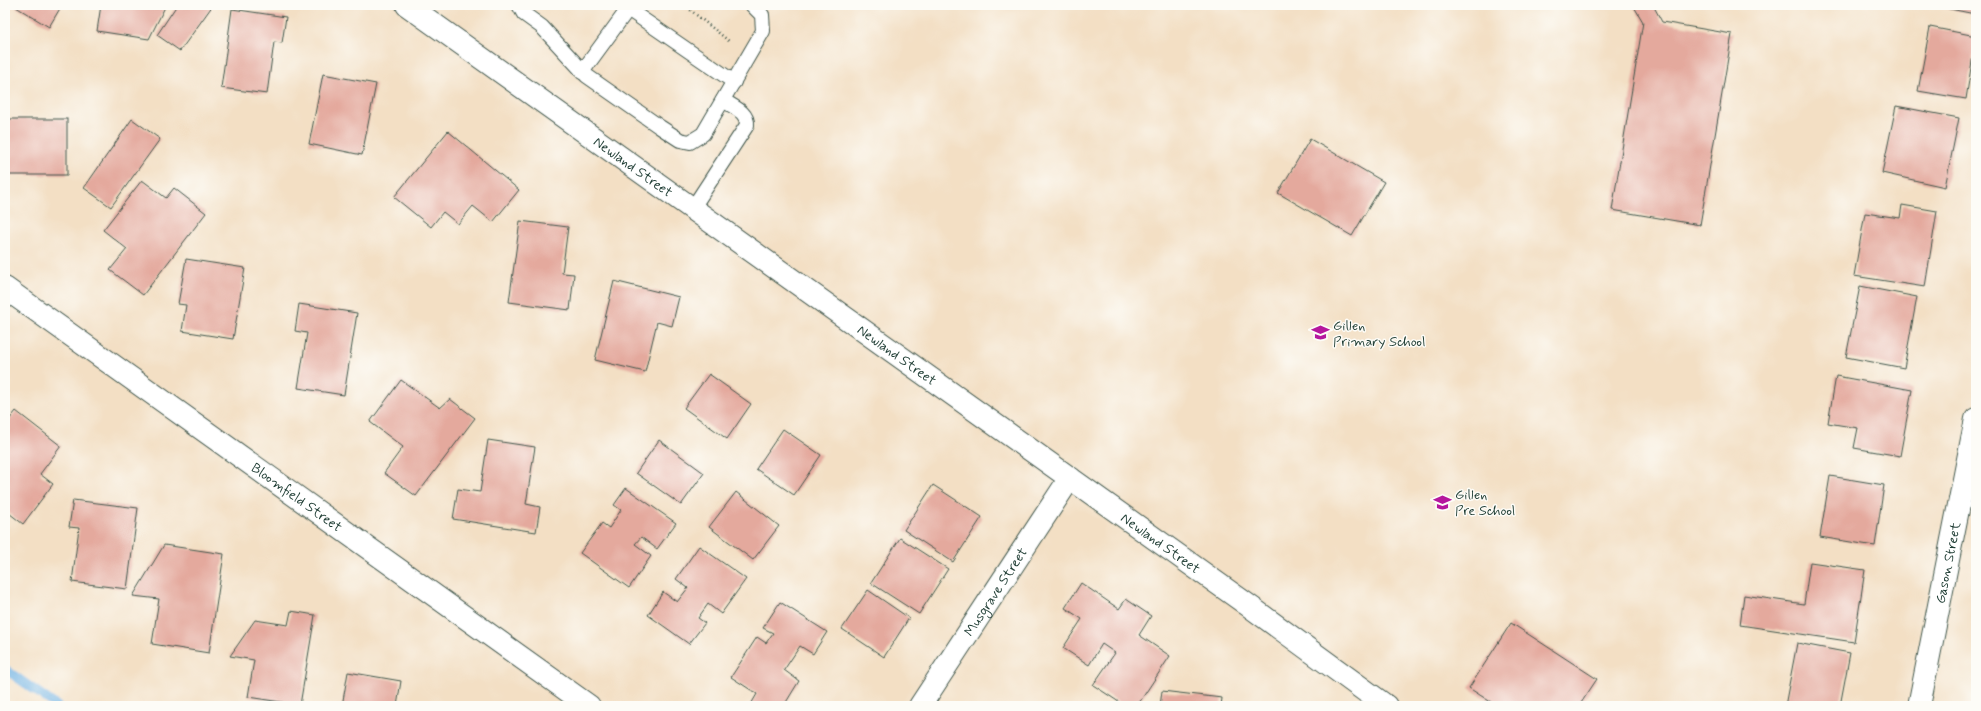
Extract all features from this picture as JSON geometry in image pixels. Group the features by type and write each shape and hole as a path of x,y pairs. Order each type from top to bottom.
{"street":[{"name":"Newland Street","path":"407,5 1070,478 1386,706"},
{"name":"Bloomfield Street","path":"5,288 589,706"},
{"name":"Gason Street","path":"1918,706 1976,419"},
{"name":"Musgrave Street","path":"920,706 1070,478"}],"lane":[{"path":"519,5 524,14 552,38 582,72 660,127 685,142 690,142 700,137 760,37 764,26 762,15 752,5"},
{"path":"582,72 627,7 734,82"},
{"path":"692,209 747,125 744,113 723,100"}],"path":[{"path":"684,5 725,39 750,55"}],"building":[{"path":"17,5 62,5 49,27 16,7"},
{"path":"101,5 166,5 149,39 97,31"},
{"path":"177,5 213,5 180,51 157,35"},
{"path":"1633,5 1653,5 1662,22 1732,34 1700,225 1612,210 1643,22"},
{"path":"1935,5 1976,5 1975,14 1935,6"},
{"path":"232,9 286,17 282,43 274,42 267,94 221,88"},
{"path":"1930,27 1976,36 1966,99 1918,91"},
{"path":"323,74 376,84 362,155 309,144"},
{"path":"1896,106 1959,118 1945,187 1882,173"},
{"path":"5,119 67,119 67,175 5,175"},
{"path":"132,119 160,139 111,207 84,188"},
{"path":"448,131 519,190 493,222 473,206 458,224 443,212 431,227 394,197"},
{"path":"1310,139 1384,182 1352,236 1278,193"},
{"path":"142,180 166,198 174,188 206,213 143,295 110,270 127,249 103,230"},
{"path":"1902,205 1937,211 1925,287 1854,276 1865,213 1900,218"},
{"path":"520,221 568,227 562,273 574,274 570,310 509,302"},
{"path":"186,259 245,268 233,339 182,331 186,305 178,304"},
{"path":"614,281 679,297 672,326 657,322 645,372 595,360"},
{"path":"1860,286 1917,297 1904,368 1846,357"},
{"path":"299,304 357,313 344,395 298,388 307,333 295,331"},
{"path":"709,374 751,404 727,439 684,408"},
{"path":"1836,376 1912,390 1900,456 1854,448 1858,428 1828,423"},
{"path":"401,380 440,408 450,399 475,418 416,496 384,473 403,447 370,422"},
{"path":"16,411 61,446 40,474 53,484 23,524 5,510 5,425"},
{"path":"783,429 821,455 794,495 756,469"},
{"path":"488,440 535,447 526,504 540,507 536,532 453,519 458,489 480,492"},
{"path":"659,440 704,473 681,505 636,473"},
{"path":"1830,476 1884,485 1875,546 1820,537"},
{"path":"933,485 982,517 953,562 904,530"},
{"path":"626,488 676,523 657,549 641,537 635,544 651,556 629,588 580,553 602,523 609,528 621,510 614,505"},
{"path":"736,492 779,526 753,560 709,527"},
{"path":"73,500 138,508 127,589 72,582 79,528 69,527"},
{"path":"900,538 948,569 919,614 871,583"},
{"path":"164,545 224,554 209,653 152,644 159,599 133,596"},
{"path":"699,546 746,579 721,614 708,604 698,618 705,623 689,644 648,615 663,592 677,602 688,588 676,579"},
{"path":"1810,562 1865,570 1854,642 1740,625 1744,595 1804,604"},
{"path":"1081,583 1119,609 1126,599 1151,616 1139,635 1170,656 1137,706 1125,706 1093,685 1115,653 1102,644 1089,665 1063,648 1082,619 1065,608"},
{"path":"868,590 909,618 884,657 842,629"},
{"path":"780,602 827,632 813,654 800,646 784,670 799,681 785,704 788,706 750,706 757,694 731,677 757,637 766,643 773,633 763,628"},
{"path":"291,611 315,615 300,705 248,697 254,660 230,656 255,620 288,625"},
{"path":"1511,623 1597,679 1579,706 1497,706 1469,688"},
{"path":"1797,643 1850,653 1840,706 1785,706"},
{"path":"348,672 401,681 397,706 342,706"},
{"path":"1162,691 1222,698 1221,706 1160,706"}],"waterway":[{"path":"5,669 57,706"}],"place":[{"name":"Gillen Primary School","path":"1320,333"},
{"name":"Gillen Pre School","path":"1442,502"}]}
